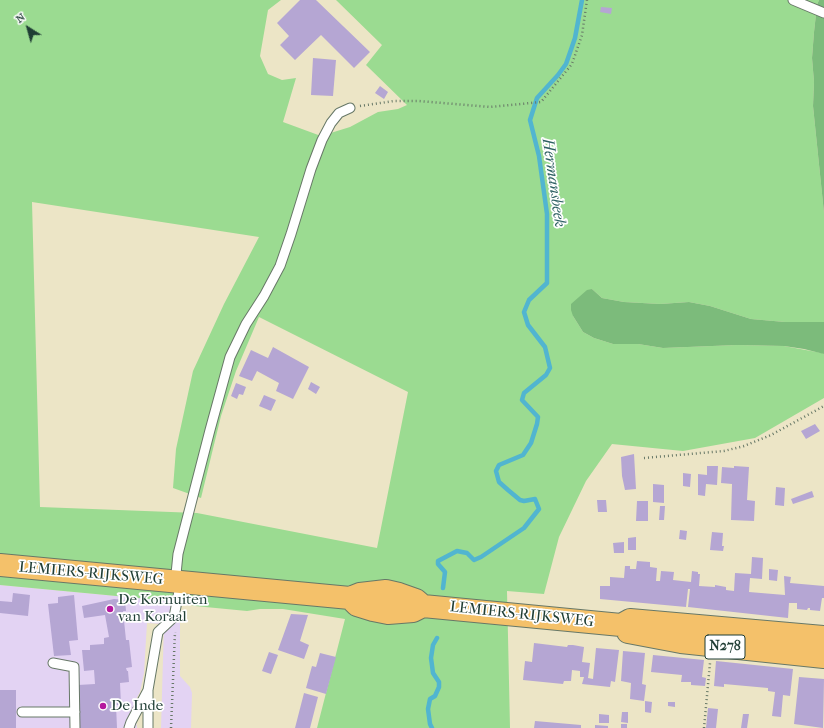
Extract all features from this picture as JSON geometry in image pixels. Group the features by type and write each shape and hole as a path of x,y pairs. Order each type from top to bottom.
{"main road":[{"name":"LEMIERS-RIJKSWEG","path":"0,565 350,598 357,605 388,613 413,611 423,606 621,625 630,620 824,637"},
{"name":"LEMIERS-RIJKSWEG","path":"621,625 628,632 681,642 824,656"}],"lane":[{"path":"793,0 824,13"},
{"path":"148,728 148,690 158,632 174,617 179,591 176,574 178,554 230,357 246,324 264,296 280,266 311,169 322,140 332,123 344,110"},
{"path":"53,663 74,667 75,728"},
{"path":"129,728 148,690"},
{"path":"22,712 75,712"}],"path":[{"path":"344,110 373,104 400,101 419,101 490,107 541,102 572,64 582,35 587,0"},
{"path":"644,458 724,451 744,446 771,435 824,406"},
{"path":"171,728 176,638 174,617"},
{"path":"704,728 711,658"}],"shaded area":[{"path":"0,585 180,602 180,676 190,687 192,693 191,728 161,728 164,624 147,623 144,673 140,692 134,703 137,728 0,728"}],"green space":[{"path":"0,0 281,0 268,10 260,56 268,74 282,80 296,78 283,122 321,136 350,127 378,112 398,109 407,105 366,65 382,45 336,0 819,0 817,5 812,58 814,82 813,106 824,213 824,322 785,322 751,319 710,306 689,302 660,304 624,302 602,298 592,289 573,316 583,332 594,338 613,344 638,344 663,348 737,345 784,346 822,353 824,354 824,398 755,438 683,451 612,444 586,481 559,537 544,594 507,591 510,728 317,728 345,619 283,609 260,609 247,611 195,606 180,602 0,585","holes":["32,202 259,237 224,304 193,371 176,449 173,488 201,498 221,416 236,371 259,317 408,392 377,548 197,513 40,507"]},
{"path":"819,0 824,0 824,213 813,106 814,82 812,58 817,5"},
{"path":"592,289 602,298 624,302 660,304 689,302 710,306 751,319 785,322 824,322 824,354 784,346 737,345 663,348 638,344 613,344 594,338 583,332 573,316 571,304 587,290"}],"building":[{"path":"300,0 316,0 370,52 354,68 321,35 295,60 280,45 289,36 277,23"},
{"path":"601,7 612,8 611,14 600,12"},
{"path":"313,58 336,60 333,96 311,95"},
{"path":"380,86 388,92 384,99 375,93"},
{"path":"273,347 309,367 293,399 276,391 279,383 257,371 252,381 239,376 251,350 268,358"},
{"path":"311,382 320,387 316,394 308,389"},
{"path":"236,383 246,387 243,395 239,394 237,399 231,396"},
{"path":"264,395 276,400 271,411 259,406"},
{"path":"815,424 820,431 806,439 801,431"},
{"path":"634,454 636,489 625,490 622,476 621,457"},
{"path":"707,466 718,466 717,485 706,484 705,496 698,495 698,474 707,475"},
{"path":"734,466 749,467 747,500 755,501 754,521 731,520 732,484 721,483 722,467 734,468"},
{"path":"683,473 691,474 690,487 683,486"},
{"path":"653,484 664,485 664,503 653,502"},
{"path":"776,487 785,488 784,506 775,505"},
{"path":"812,491 814,497 793,504 791,499"},
{"path":"597,500 606,500 607,512 598,512"},
{"path":"637,501 648,501 648,521 636,521"},
{"path":"660,506 665,506 664,520 659,520"},
{"path":"680,530 687,531 686,540 679,539"},
{"path":"712,532 723,533 723,551 710,550"},
{"path":"636,537 636,550 628,550 628,538"},
{"path":"624,542 624,553 614,553 613,543"},
{"path":"752,557 763,558 762,579 750,578 749,592 785,595 784,576 791,577 790,583 824,586 824,598 822,598 820,611 810,610 810,608 807,610 797,609 797,603 789,603 788,618 688,607 690,589 688,589 686,607 600,599 600,586 610,586 610,577 624,578 625,566 630,566 630,569 636,569 637,561 650,562 650,567 657,568 656,581 660,581 661,571 674,572 673,580 691,582 692,571 700,574 699,586 715,587 715,585 726,587 726,590 734,591 735,573 751,574"},
{"path":"769,569 778,570 777,581 769,580"},
{"path":"13,593 30,595 28,616 0,613 0,601 12,602"},
{"path":"74,595 78,640 69,641 71,655 54,656 48,604 58,603 58,597"},
{"path":"114,599 125,600 126,611 123,611 126,640 129,640 132,667 126,668 128,671 129,682 120,683 121,705 116,705 117,728 80,728 78,685 95,684 94,670 84,671 82,650 90,650 90,645 104,644 104,638 109,637 105,615 84,618 82,606"},
{"path":"291,614 308,615 300,641 309,645 304,659 278,650"},
{"path":"534,643 567,647 568,645 573,645 584,647 582,662 590,663 588,678 593,679 596,648 619,650 615,682 611,681 610,687 582,684 584,677 580,677 580,671 572,670 571,681 564,681 563,684 523,680 525,661 532,662"},
{"path":"623,651 645,653 642,684 646,685 644,701 630,699 631,683 621,681"},
{"path":"269,652 278,655 271,674 262,671"},
{"path":"320,653 336,657 326,694 306,688 312,666 316,667"},
{"path":"653,655 704,660 702,677 706,678 705,686 691,685 691,682 681,682 682,675 651,672"},
{"path":"716,661 793,669 790,696 783,695 781,717 772,716 775,692 768,691 768,688 724,684 724,687 714,686"},
{"path":"799,677 824,679 823,728 794,724"},
{"path":"0,690 16,690 16,728 0,728"},
{"path":"304,693 318,697 310,728 295,728"},
{"path":"645,701 652,702 651,713 645,712"},
{"path":"668,702 675,702 675,707 668,706"},
{"path":"708,708 718,709 716,728 706,728"},
{"path":"622,712 628,712 628,723 621,722"},
{"path":"599,714 609,715 609,723 599,723"},
{"path":"743,714 749,714 747,728 741,728"},
{"path":"535,721 581,725 581,728 534,728"},
{"path":"621,724 627,724 627,728 621,728"},
{"path":"595,725 608,726 608,728 595,728"}],"waterway":[{"name":"Hermansbeek","path":"443,588 445,572 438,564 438,561 457,551 467,553 474,560 481,557 524,528 539,509 535,499 524,501 520,500 508,490 499,482 496,471 499,465 523,455 531,443 538,417 522,400 524,393 546,375 550,368 545,347 528,325 524,312 529,300 547,283 547,214 539,156 530,120 537,98 566,64 575,38 582,0"},
{"name":"Hermansbeek","path":"432,728 428,709 430,699 435,696 439,687 439,682 433,673 431,658 433,645 437,638"}],"place":[{"name":"De Kornuiten van Koraal","path":"110,609"},
{"name":"De Inde","path":"103,706"}]}
